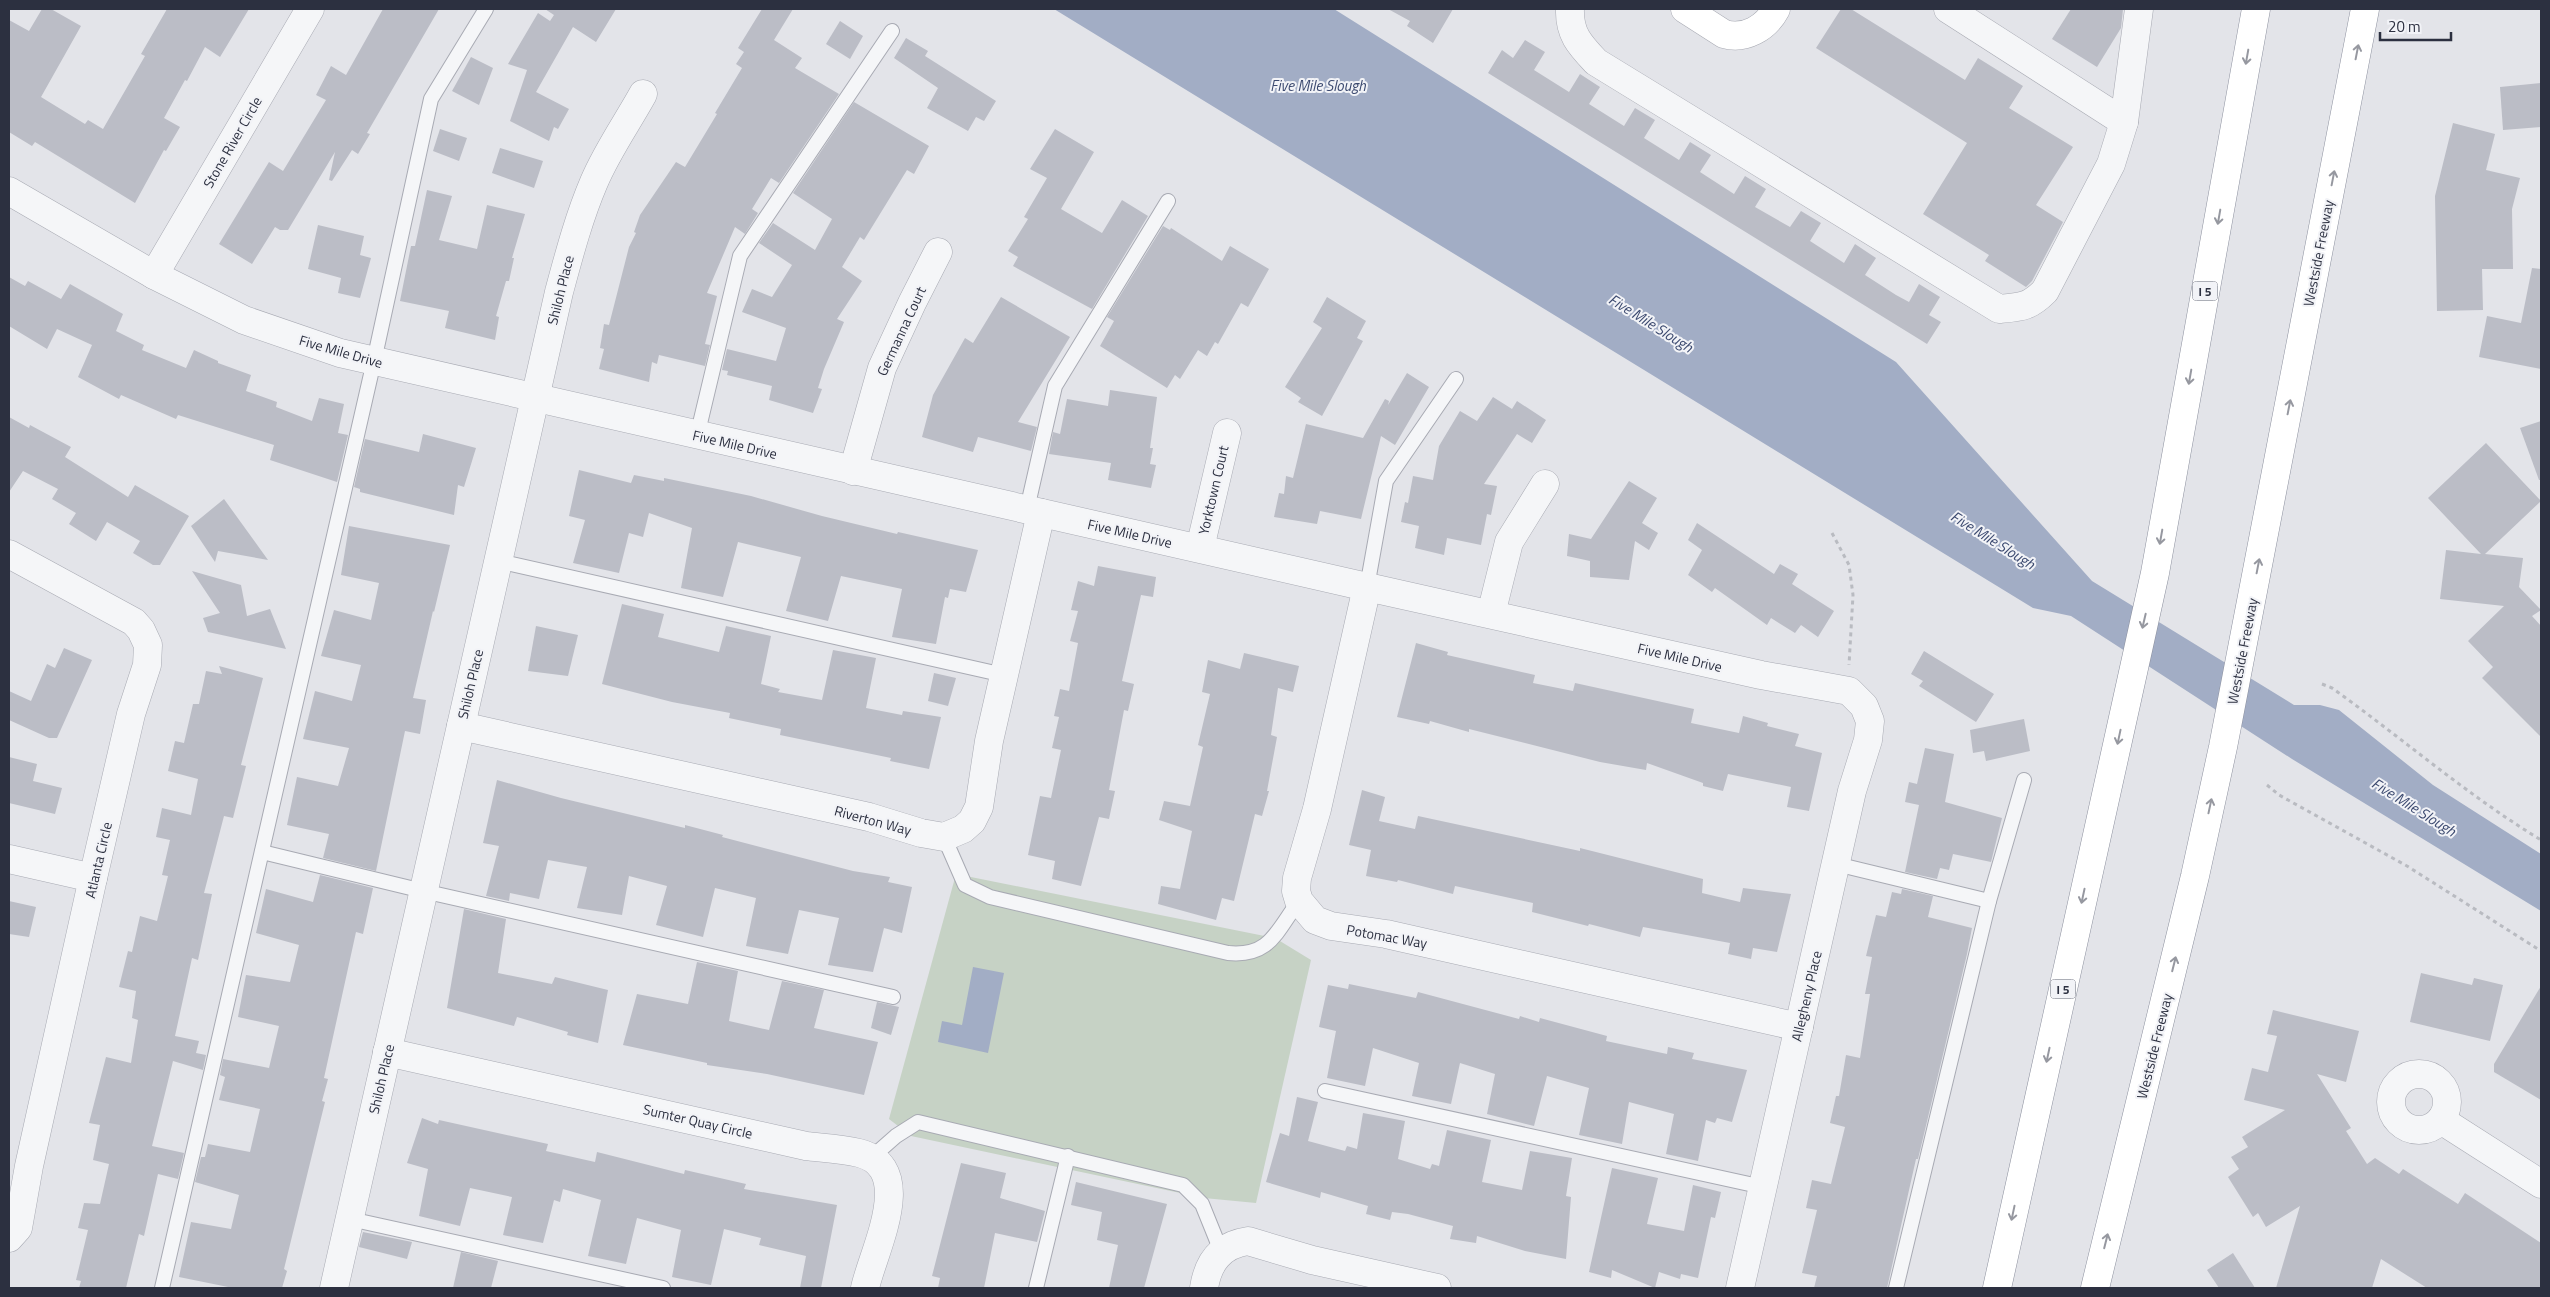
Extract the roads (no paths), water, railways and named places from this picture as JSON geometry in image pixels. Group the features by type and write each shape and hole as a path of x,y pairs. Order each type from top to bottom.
{"main road":[{"path":"1686,9 1724,34 1731,36 1748,34 1759,29 1776,9"},
{"name":"I 5","path":"1997,1288 2155,573 2256,9"},
{"name":"Westside Freeway","path":"2095,1288 2195,876 2223,747 2365,9"}],"street":[{"name":"Stone River Circle","path":"154,275 310,9"},
{"path":"1570,9 1570,18 1576,41 1596,62 1999,309 2021,307 2032,303 2045,291 2111,164 2124,122 2139,9"},
{"path":"1948,9 2124,122"},
{"name":"Shiloh Place","path":"334,1288 534,399 572,244 594,181 611,147 643,94"},
{"name":"Five Mile Drive","path":"9,191 154,275 244,320 340,353 534,399 1492,614 1856,698"},
{"name":"Germanna Court","path":"853,471 882,368 912,302 938,252"},
{"name":"Yorktown Court","path":"1200,548 1227,433"},
{"path":"1492,614 1509,542 1545,484"},
{"path":"944,837 963,829 972,821 979,808 989,741 1004,675 1034,511"},
{"name":"Atlanta Circle","path":"9,554 134,622 141,630 148,645 147,664 132,714 93,878 29,1166 18,1228 9,1238"},
{"path":"1299,901 1296,891 1297,878 1317,809 1367,586"},
{"name":"Allegheny Place","path":"1740,1288 1852,791 1868,740 1870,722 1856,698"},
{"name":"Riverton Way","path":"461,726 859,815 920,833 944,837"},
{"path":"9,859 93,878"},
{"name":"Potomac Way","path":"1299,901 1314,920 1331,926 1386,934 1799,1027"},
{"name":"Sumter Quay Circle","path":"387,1052 806,1146 860,1153 872,1158"},
{"path":"2441,1120 2541,1184"},
{"path":"865,1288 888,1210 891,1190 885,1171 872,1158"},
{"path":"1204,1288 1210,1265 1222,1251 1238,1243 1248,1241 1312,1260 1438,1288"}],"lane":[{"path":"162,1288 374,361 431,99 486,9"},
{"path":"697,436 740,256 892,31"},
{"path":"1034,511 1055,386 1168,201"},
{"path":"1367,586 1386,481 1456,379"},
{"path":"498,561 1004,675"},
{"path":"1896,1288 1989,901 2024,780"},
{"path":"944,837 965,885 990,897 1228,953 1246,954 1265,947 1299,901"},
{"path":"262,852 423,891 893,997"},
{"path":"1836,864 1989,901"},
{"path":"1325,1091 1763,1187"},
{"path":"872,1158 896,1136 918,1122 1068,1156 1183,1185 1202,1204 1222,1251"},
{"path":"1036,1288 1068,1156"},
{"path":"350,1219 663,1288"}],"water":[{"name":"Five Mile Slough","path":"1054,9 1334,9 1896,362 2092,581 2294,705 2320,705 2339,710 2433,785 2541,854 2541,911 2292,759 2071,616 2033,608"},
{"path":"973,967 1004,973 988,1053 938,1042 942,1021 962,1025"}]}
